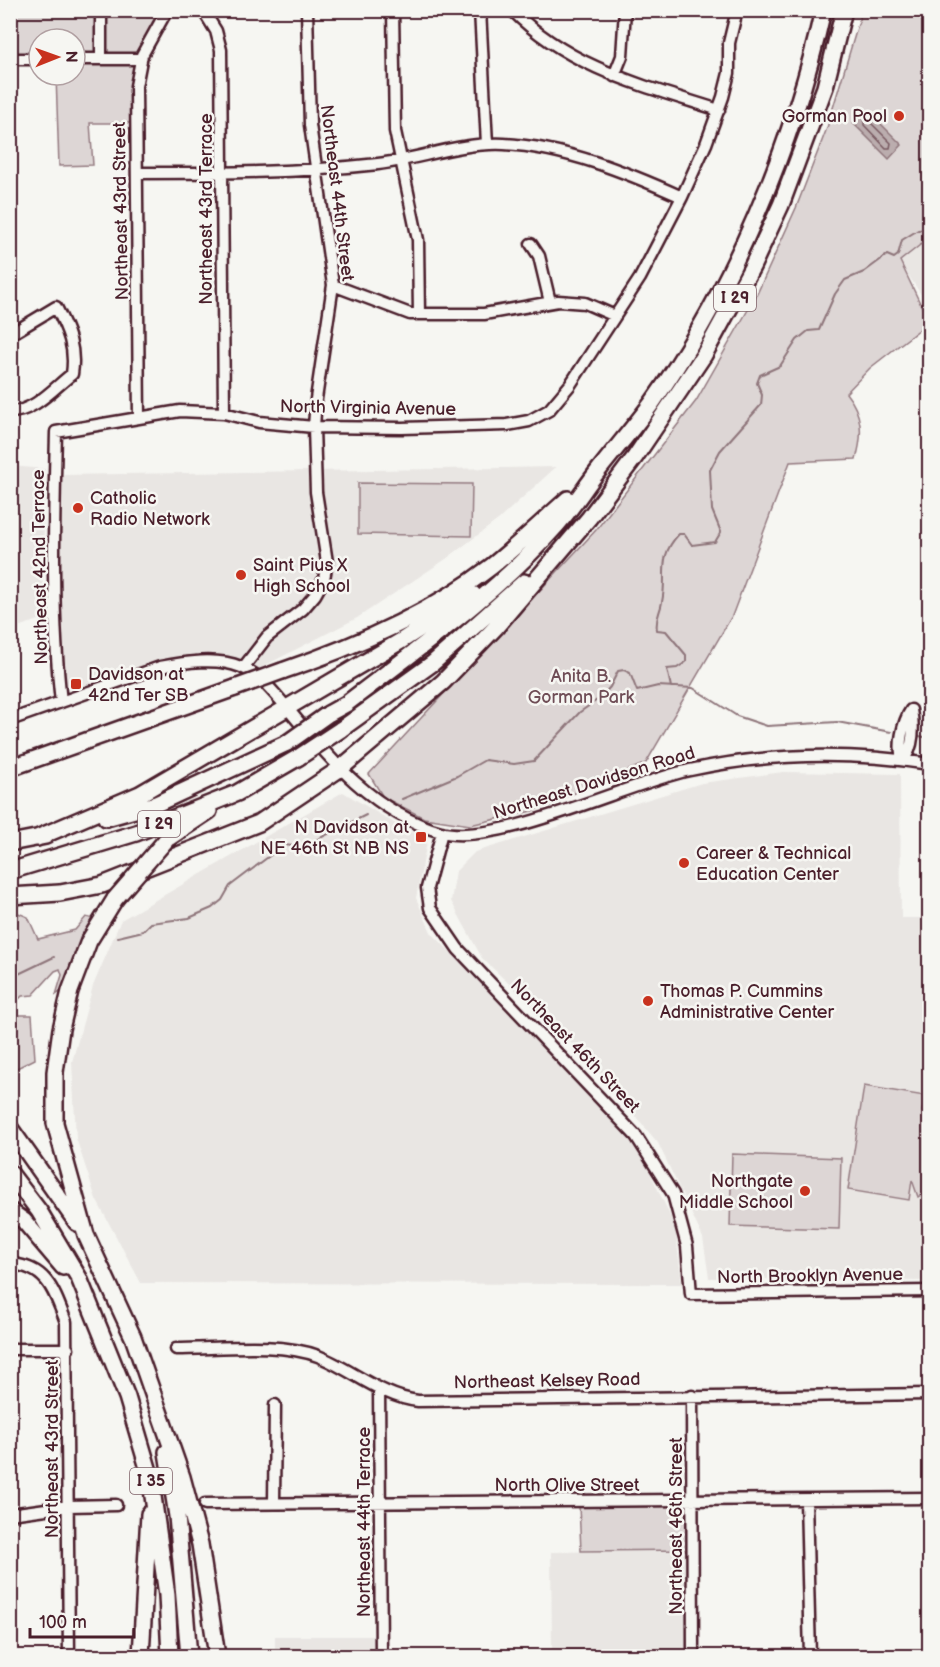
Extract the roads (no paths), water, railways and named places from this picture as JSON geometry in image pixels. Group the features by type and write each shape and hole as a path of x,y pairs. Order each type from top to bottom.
{"highway":[{"name":"I 29","path":"10,843 37,838 156,804 287,742 346,704 465,613 557,525 652,403 729,271 784,147 806,78 823,10"},
{"name":"I 29","path":"10,871 136,833 237,793 299,757 434,663 561,551 635,458 704,355 752,267 781,205 825,87 844,10"},
{"path":"10,768 360,642 459,589 491,567 595,475"},
{"path":"10,896 60,893 102,885 259,823 341,768 442,682 561,551"},
{"path":"37,838 126,801 288,709 507,575"},
{"path":"86,1235 56,1123 55,1072 61,1029 70,991 89,941 115,899 167,839 237,793"},
{"name":"I 35","path":"10,1128 86,1235 133,1337 162,1425 177,1516 189,1656"},
{"name":"I 35","path":"10,1173 39,1211 79,1278 127,1397 150,1475 167,1595 170,1656"},
{"path":"10,1211 24,1221 59,1261 94,1315"},
{"path":"162,1425 174,1450 194,1517 217,1656"},
{"path":"141,1656 150,1475"}],"street":[{"path":"100,10 101,59"},
{"name":"Northeast 43rd Street","path":"139,418 136,86 141,59 167,10"},
{"name":"Northeast 43rd Terrace","path":"203,10 216,31 221,50 224,413"},
{"name":"Northeast 44th Street","path":"243,668 267,637 310,602 324,579 328,554 316,492 314,427 333,285 330,250 315,171 308,86 307,10"},
{"path":"393,10 393,114 400,161 418,240 419,314"},
{"path":"512,10 559,50 614,76 718,110"},
{"path":"614,76 622,56 625,10"},
{"path":"333,285 357,292 378,304 419,314 484,314 550,302 585,303 615,316 640,278 682,197 718,110 729,74 729,43 737,10"},
{"path":"480,11 487,144"},
{"path":"10,59 27,59"},
{"path":"87,59 141,59"},
{"path":"137,173 315,171 400,161 487,144 519,146 583,159 636,176 682,197"},
{"path":"531,244 539,256 550,302"},
{"path":"10,331 16,331 56,307 73,344 74,358 72,374 37,403 19,412 10,412"},
{"name":"North Virginia Avenue","path":"56,432 180,411 224,413 259,422 314,427 507,425 538,417 557,403 615,316"},
{"name":"Northeast 42nd Terrace","path":"56,432 53,585 55,651 61,702"},
{"name":"Northeast Davidson Road","path":"10,720 135,674 180,663 209,662 243,668 255,674 341,768 379,803 404,818 442,832 481,833 515,826 653,779 720,764 793,756 903,760 930,764"},
{"name":"Northeast 46th Street","path":"442,832 427,888 430,908 458,949 636,1136 673,1194 687,1246 692,1294"},
{"name":"Northeast 43rd Street","path":"14,1264 33,1267 51,1289 66,1322 69,1656"},
{"name":"North Brooklyn Avenue","path":"692,1294 930,1292"},
{"path":"10,1349 68,1349"},
{"name":"Northeast Kelsey Road","path":"176,1349 273,1349 305,1352 318,1356 379,1388 417,1401 930,1394"},
{"name":"Northeast 44th Terrace","path":"379,1388 381,1656"},
{"name":"Northeast 46th Street","path":"692,1396 693,1656"},
{"path":"274,1503 275,1405"},
{"name":"North Olive Street","path":"205,1504 930,1498"},
{"path":"806,1500 810,1656"},
{"path":"10,1514 68,1506 116,1505"}],"water":[{"path":"867,110 902,145 889,159 853,123"}],"waterway":[{"path":"671,687 667,669 677,668 686,662 686,655 666,631 657,630 657,619 664,592 664,567 667,551 679,534 684,534 692,545 715,542 721,532 712,510 710,470 720,451 761,405 762,395 757,383 760,375 780,366 797,340 808,331 819,330 835,294 845,280 864,272 887,255 894,258 898,255 902,240 918,230 930,229"},
{"path":"402,799 457,776 485,760 514,764 534,761 580,712 600,698 610,687 618,671 624,670 630,673 637,691 658,686 693,688 737,716 767,726 837,722 891,732"},
{"path":"919,736 930,738"},
{"path":"118,937 143,931 151,923 189,918 212,908 222,900 230,886 284,845 302,847 366,815"},
{"path":"10,978 54,957"}],"place":[{"name":"Gorman Pool","path":"899,116"},
{"name":"Catholic Radio Network","path":"78,508"},
{"name":"Saint Pius X High School","path":"241,575"},
{"name":"Davidson at 42nd Ter SB","path":"76,684"},
{"name":"N Davidson at NE 46th St NB NS","path":"421,837"},
{"name":"Career & Technical Education Center","path":"684,863"},
{"name":"Thomas P. Cummins Administrative Center","path":"648,1001"},
{"name":"Northgate Middle School","path":"805,1191"}],"park label":[{"name":"Anita B. Gorman Park","path":"581,686"}]}
